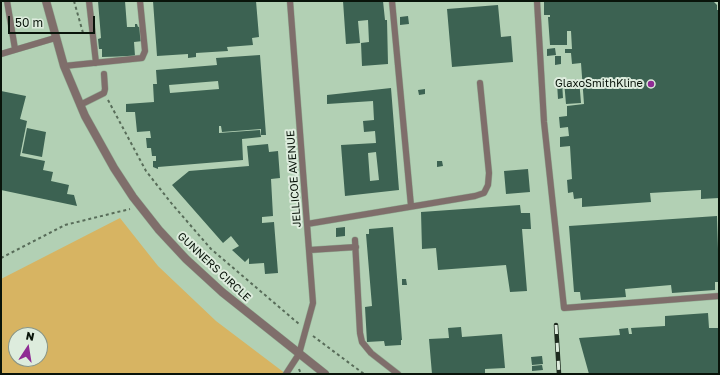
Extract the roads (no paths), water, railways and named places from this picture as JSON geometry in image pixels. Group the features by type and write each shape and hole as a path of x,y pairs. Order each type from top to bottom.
{"street":[{"name":"GUNNERS CIRCLE","path":"46,1 55,38 64,66 80,105 114,168 141,207 159,230 201,274 325,374"}],"lane":[{"path":"7,1 14,49"},
{"path":"89,1 96,63"},
{"path":"64,66 142,58 145,55 140,1"},
{"name":"JELLICOE AVENUE","path":"286,374 299,354 313,303 290,1"},
{"path":"392,1 411,206"},
{"path":"536,1 544,122 564,308 719,296"},
{"path":"1,54 55,38"},
{"path":"80,105 104,93 104,74"},
{"path":"307,224 475,196 486,189 489,173 480,83"},
{"path":"355,240 360,333 362,342 371,353 398,374"},
{"path":"310,250 356,246"}],"railway":[{"path":"556,325 559,374"}],"place":[{"name":"GlaxoSmithKline","path":"651,84"}]}
